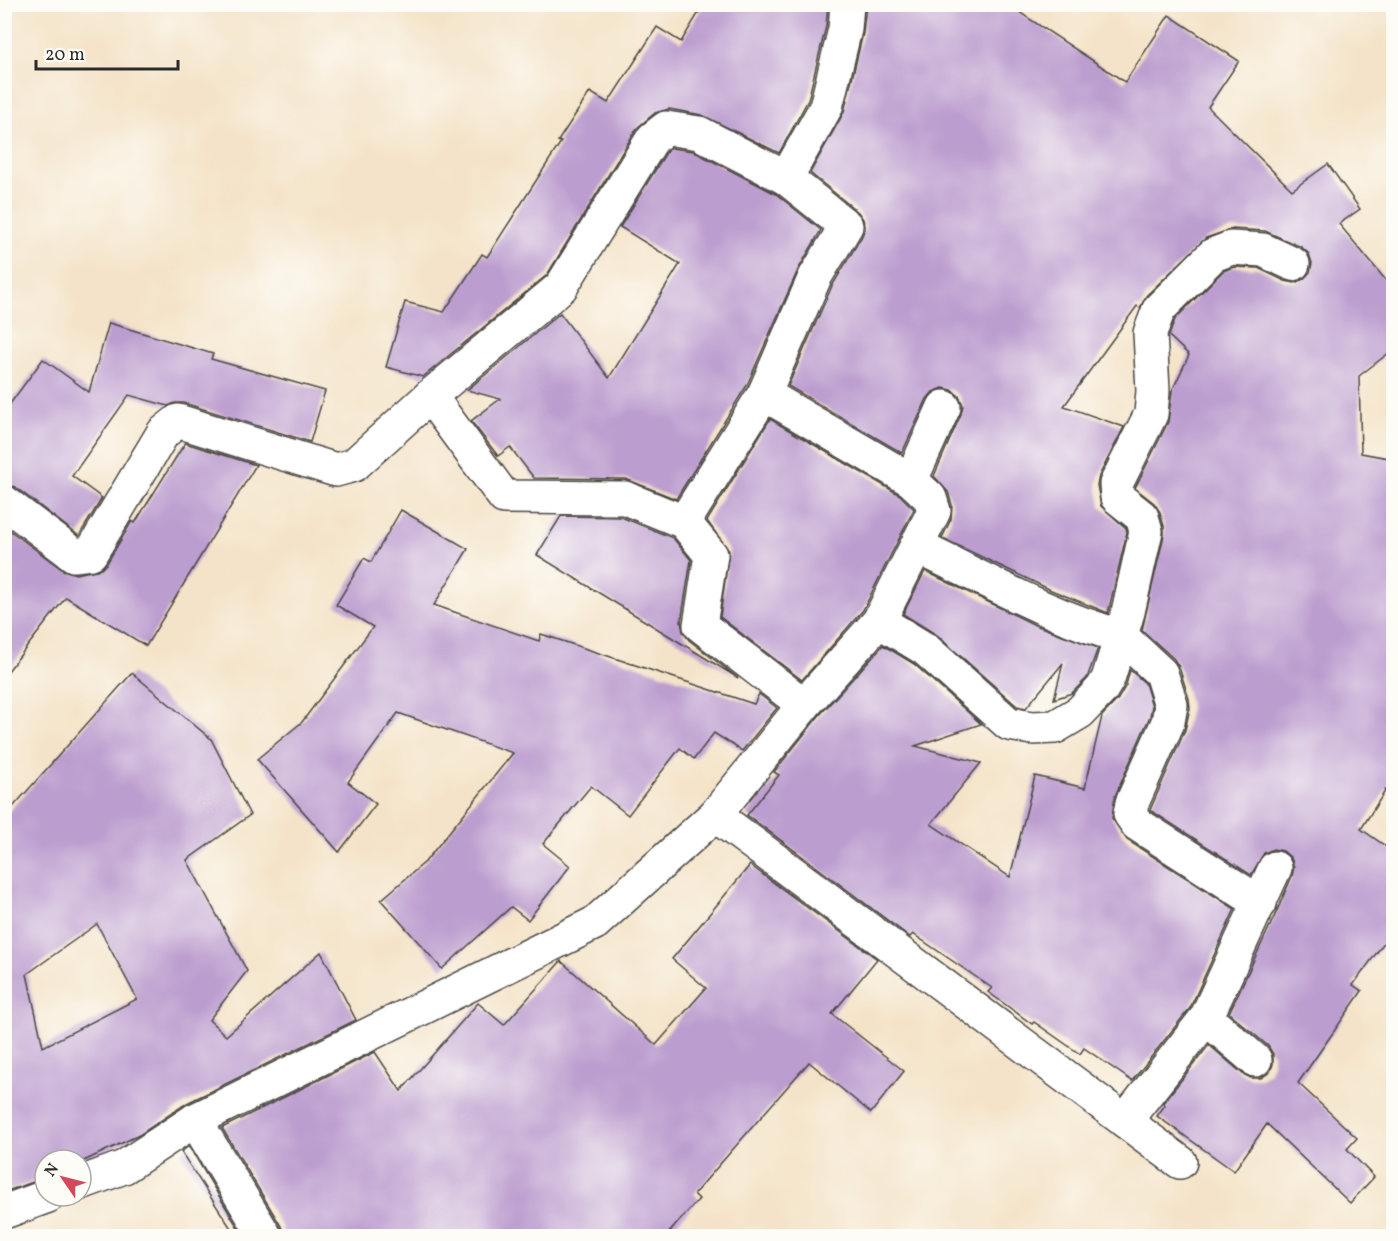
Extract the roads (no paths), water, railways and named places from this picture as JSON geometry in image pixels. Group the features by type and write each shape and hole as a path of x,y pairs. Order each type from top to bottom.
{"street":[{"path":"786,178 826,107 845,29 847,4"},
{"path":"4,502 74,555 91,553 163,433 178,421 336,470 354,465 430,396 561,287 653,138 666,128 699,133 786,178 846,226 814,277 764,394 684,522"},
{"path":"879,621 925,649 1009,724 1032,728 1055,726 1080,712 1102,689 1108,679 1128,612 1146,531 1142,517 1117,497 1116,484 1151,414 1154,391 1150,333 1159,309 1213,255 1231,248 1263,250 1293,264"},
{"path":"93,1179 124,1167 195,1120 595,923 715,816 804,705 879,621 934,511 930,498 911,480 764,394"},
{"path":"430,396 504,497 625,498 684,522 711,555 700,625 804,705"},
{"path":"911,480 944,408"},
{"path":"918,547 1074,620 1121,636 1161,673 1171,705 1168,722 1132,803 1130,814 1137,824 1260,903"},
{"path":"715,816 1180,1162"},
{"path":"1125,1121 1206,1018 1275,868"},
{"path":"1206,1018 1255,1060"},
{"path":"195,1120 265,1236"},
{"path":"4,1212 33,1201"}]}
